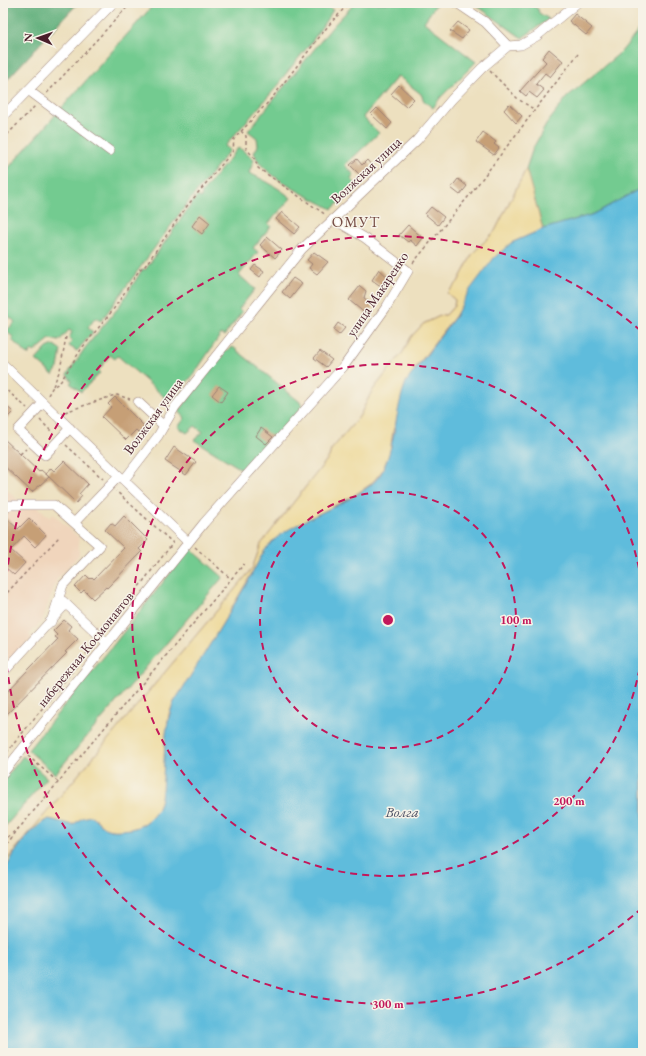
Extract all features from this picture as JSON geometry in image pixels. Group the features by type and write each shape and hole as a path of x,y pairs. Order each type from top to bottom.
{"street":[{"path":"5,110 28,90 113,3"},
{"path":"457,3 485,22 508,46"},
{"name":"Волжская улица","path":"75,522 122,478 164,426 175,407 302,249 417,140 452,98 485,66 508,46 520,45 537,36 577,3"},
{"path":"28,90 110,151"},
{"path":"333,219 365,238 408,271"},
{"name":"улица Макаренко","path":"188,542 344,366 387,306 408,271"},
{"path":"3,364 188,542"},
{"path":"138,402 164,426"},
{"path":"44,403 18,430 45,455 70,428"},
{"path":"3,511 9,505 54,505 75,522 100,546 63,585 51,622"},
{"name":"набережная Космонавтов","path":"3,773 188,542"},
{"path":"59,597 107,642"},
{"path":"3,673 66,604"}],"path":[{"path":"3,139 131,3"},
{"path":"52,388 61,381 82,348 113,310 187,206 233,151 234,139 272,98 328,26 349,3"},
{"name":"улица Макаренко","path":"408,271 473,191 578,54"},
{"path":"485,66 518,99 535,110"},
{"path":"241,131 246,136 246,148 255,159 258,168 333,219"},
{"path":"44,403 60,370 66,337"},
{"path":"56,415 117,395 138,402"},
{"path":"3,473 7,468"},
{"path":"3,597 59,537"},
{"path":"188,542 231,579"},
{"path":"3,849 58,782 244,564"},
{"path":"30,758 58,782"},
{"path":"3,841 21,826"}],"shaded area":[{"path":"3,486 20,502 33,502 50,518 53,514 79,538 79,555 57,579 42,621 29,635 32,638 9,662 7,660 3,664"}],"green space":[{"path":"3,3 78,3 3,84"},
{"path":"155,3 323,3 333,10 311,43 280,81 281,82 225,146 230,150 186,205 101,321 95,318 88,328 93,332 77,351 69,346 72,341 69,338 72,332 69,330 59,341 50,339 34,352 32,350 28,355 12,340 14,338 6,331 15,322 3,311 3,174"},
{"path":"355,3 437,3 424,22 476,62 440,98 433,108 424,101 421,94 398,76 363,117 379,133 345,165 354,175 351,179 358,186 332,209 287,185 266,169 258,161 254,152 258,146 257,138 248,131 333,26"},
{"path":"473,3 529,3 538,9 539,13 549,19 522,38"},
{"path":"643,25 643,187 594,214 543,229 526,169 533,148 546,125 567,97 621,52"},
{"path":"238,148 254,160 249,173 271,184 291,198 268,224 271,226 253,248 258,252 239,275 255,289 239,309 242,312 224,336 221,334 194,374 170,402 118,356 115,359 110,355 98,371 100,373 81,392 70,383 72,381 67,375 85,348 118,308 142,270 146,269 197,196 201,198 202,193"},
{"path":"54,345 61,350 58,368 53,375 36,360 47,348"},
{"path":"233,347 300,402 302,407 246,472 194,440 203,432 195,426 187,433 178,427 185,418 179,411 225,351"},
{"path":"190,548 223,577 55,774 28,750"},
{"path":"23,756 47,778 3,829 3,781"}],"sand":[{"path":"526,169 543,229 511,243 414,370 393,431 390,453 382,471 371,484 353,496 287,531 272,542 262,556 202,659 174,702 169,714 162,793 157,812 151,819 143,824 135,828 122,831 105,828 96,819 82,818 72,824 54,820 44,821 14,854 3,877 3,864 252,569 261,544 329,457 331,450 359,417 372,391 403,352 411,337 423,324 442,315 446,315 454,306 455,300 447,293 458,282 473,253 495,231"}],"water":[{"name":"Волга","path":"643,187 643,1053 3,1053 3,877 10,861 21,844 35,828 49,819 73,825 82,818 91,816 106,829 119,830 138,827 151,818 156,812 161,800 168,720 174,702 202,658 268,546 298,524 348,500 363,491 375,481 383,470 391,448 402,393 406,382 455,317 469,291 494,258 511,243 543,229 594,214"}],"building":[{"path":"575,14 592,28 586,35 569,21"},
{"path":"458,22 469,30 462,39 450,31"},
{"path":"549,49 563,61 550,77 545,73 536,84 544,90 537,98 529,92 526,96 520,91 546,62 542,58"},
{"path":"399,85 414,99 406,107 391,94"},
{"path":"509,104 522,116 516,123 504,110"},
{"path":"377,108 392,123 387,129 371,114"},
{"path":"483,132 496,142 494,144 499,148 494,155 476,142"},
{"path":"357,159 362,165 367,160 372,166 361,176 350,165"},
{"path":"458,179 467,186 460,195 451,188"},
{"path":"431,207 444,217 438,225 425,214"},
{"path":"282,212 300,227 294,234 276,219"},
{"path":"200,215 210,223 202,234 192,226"},
{"path":"408,225 423,238 417,246 410,240 408,242 399,235"},
{"path":"267,237 282,250 275,258 260,245"},
{"path":"314,252 328,262 317,274 309,268 312,264 307,260"},
{"path":"255,265 264,271 260,277 251,270"},
{"path":"379,269 391,280 385,289 372,280"},
{"path":"293,278 302,284 290,299 282,292"},
{"path":"360,286 366,291 364,298 374,305 367,315 349,300"},
{"path":"338,323 345,328 339,335 333,330"},
{"path":"320,351 332,360 326,367 314,358"},
{"path":"219,386 228,392 221,402 212,395"},
{"path":"115,397 145,427 139,433 136,430 126,440 102,417 111,407 108,404"},
{"path":"3,403 13,412 3,422"},
{"path":"261,428 273,437 266,444 256,436"},
{"path":"3,438 39,472 41,470 49,477 32,492 3,465"},
{"path":"174,447 196,462 186,475 165,461"},
{"path":"64,461 88,484 79,494 82,496 76,503 46,474 51,468 54,471"},
{"path":"124,516 148,540 139,549 142,552 107,588 106,587 93,599 84,590 81,593 75,587 86,575 90,579 92,577 94,579 124,548 105,530 111,523 115,526"},
{"path":"6,518 18,529 29,518 46,535 35,547 24,536 11,550 25,563 14,575 3,565 3,545 6,541 3,538 3,522"},
{"path":"64,620 71,626 68,630 78,639 65,652 67,653 3,718 3,696 58,639 55,637 57,635 53,631"}],"district":[{"name":"ОМУТ","path":"356,221"}]}
